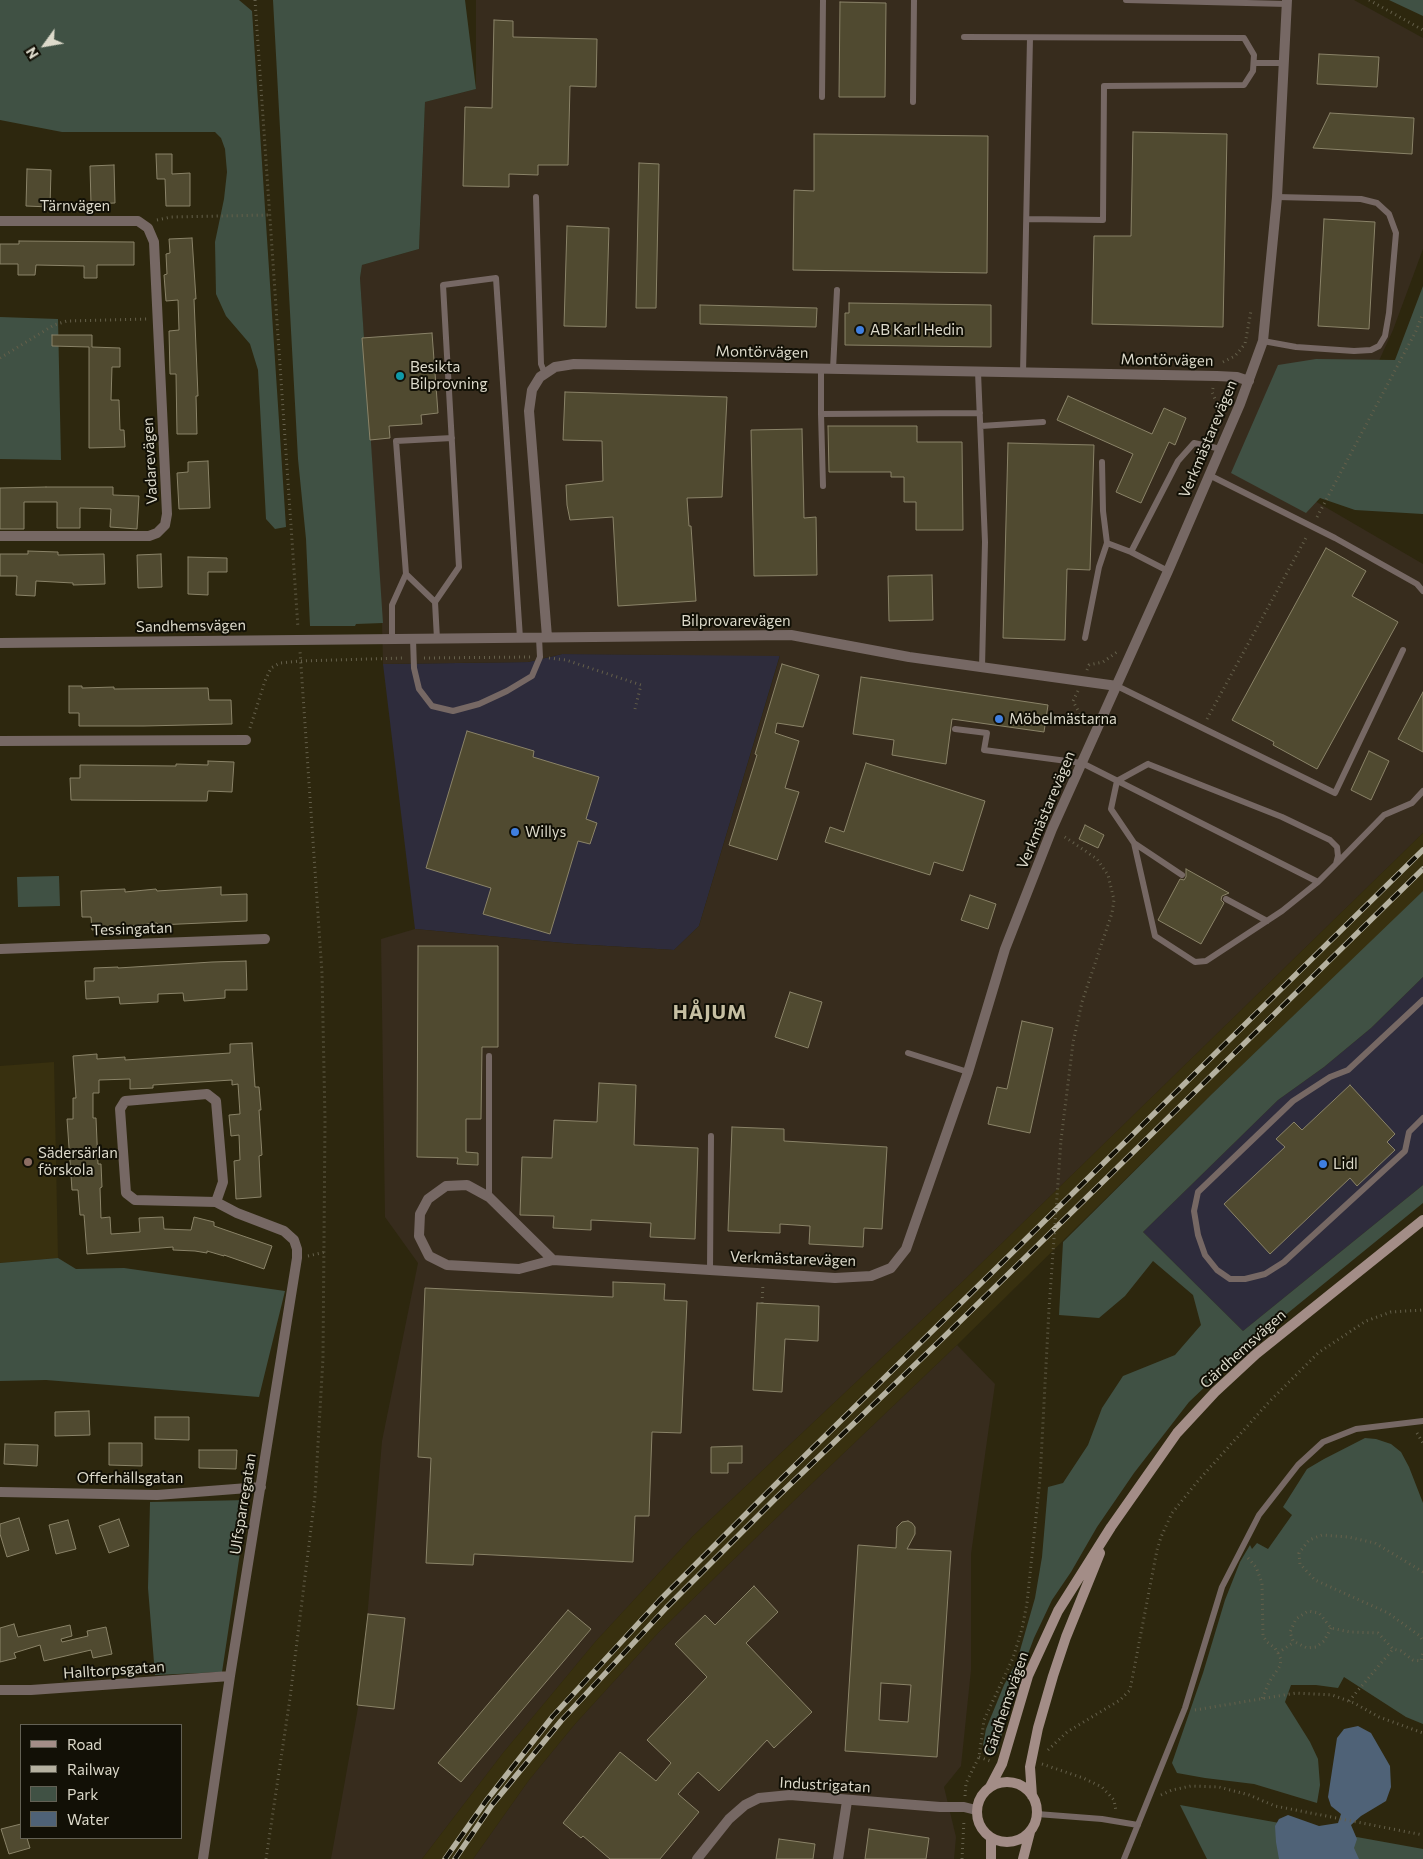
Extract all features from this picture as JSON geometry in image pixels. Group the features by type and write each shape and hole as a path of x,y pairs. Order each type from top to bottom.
{"main road":[{"name":"Gärdhemsvägen","path":"990,1787 1002,1764 1028,1676 1055,1618 1111,1527 1177,1433 1215,1392 1256,1354 1423,1220"},
{"name":"Gärdhemsvägen","path":"1032,1796 1030,1767 1038,1728 1053,1676 1070,1628 1111,1527"},
{"path":"1024,1859 1030,1832 1035,1824 1037,1814 1036,1804 1032,1796 1024,1787 1013,1783 1001,1782 990,1787 982,1794 976,1810 978,1823 992,1839 1003,1843 1015,1842 1030,1832"},
{"path":"991,1859 992,1839"}],"street":[{"name":"Verkmästarevägen","path":"553,1260 488,1196 467,1184 446,1186 428,1199 420,1214 419,1236 429,1256 447,1265 519,1269 553,1260 835,1278 871,1276 891,1268 906,1249 968,1072 1005,949 1052,829 1210,475 1249,381 1263,341 1277,197 1287,2"},
{"name":"Tärnvägen","path":"0,221 138,221 148,228"},
{"name":"Vadarevägen","path":"0,536 149,536 157,533 165,525 167,514 154,242 148,228"},
{"name":"Montörvägen","path":"545,374 555,368 574,364 1217,376 1237,377 1249,381"},
{"path":"543,638 529,411 532,390 540,376 545,374"},
{"name":"Bilprovarevägen","path":"387,640 791,635 909,657 1117,686"},
{"name":"Sandhemsvägen","path":"0,643 387,640"},
{"path":"0,741 246,740"},
{"name":"Tessingatan","path":"0,949 265,938"},
{"name":"Ulfsparregatan","path":"203,1859 297,1249 294,1240 284,1231 216,1202 135,1200 126,1193 120,1109 125,1101 207,1094 216,1101 223,1182 216,1202"},
{"name":"Offerhällsgatan","path":"0,1492 157,1496 261,1487"},
{"name":"Halltorpsgatan","path":"0,1690 31,1690 230,1676"},
{"name":"Industrigatan","path":"697,1859 729,1820 745,1805 759,1798 790,1795 964,1807 976,1810"},
{"path":"838,1859 847,1800"}],"lane":[{"path":"822,97 824,0"},
{"path":"913,102 914,0"},
{"name":"Verkmästarevägen","path":"1126,0 1287,2"},
{"path":"964,37 1244,38 1254,54 1253,71 1244,85 1104,86 1103,220 1027,219"},
{"path":"1024,373 1030,38"},
{"path":"1254,64 1283,63"},
{"path":"536,197 541,364 545,374"},
{"path":"1263,341 1296,347 1354,351 1371,350 1379,346 1385,336 1389,313 1396,233 1389,214 1376,203 1361,199 1277,197"},
{"path":"437,639 435,602 458,566 443,285 496,278 520,638"},
{"path":"834,369 837,290"},
{"path":"821,369 823,486"},
{"path":"978,372 985,542 982,667"},
{"path":"821,414 980,413"},
{"path":"981,426 1043,422"},
{"path":"387,640 392,605 406,574 396,441 452,438"},
{"path":"1132,552 1178,461 1188,449 1194,443 1220,449"},
{"path":"1085,638 1107,543 1103,511 1102,462"},
{"path":"1210,475 1335,538 1417,584 1423,591"},
{"path":"1107,543 1132,552 1168,571"},
{"path":"406,574 435,602"},
{"path":"413,639 414,668 419,689 432,706 453,711 479,704 507,692 532,676 540,657 543,638"},
{"path":"1117,686 1335,793 1402,650"},
{"path":"955,729 987,733 984,750 1082,763 1318,882"},
{"path":"1117,781 1148,764 1282,817 1330,840 1337,846 1338,856 1336,864"},
{"path":"1117,781 1112,809 1134,843 1155,936 1195,962 1206,961 1267,921 1318,882 1384,815 1412,803 1423,791"},
{"path":"1134,843 1182,875"},
{"path":"1226,898 1267,921"},
{"path":"1423,1000 1348,1070 1330,1077 1293,1101 1198,1192 1194,1211 1198,1236 1205,1255 1217,1270 1230,1279 1245,1279 1265,1274 1284,1262 1405,1151 1408,1132 1423,1118"},
{"path":"908,1053 968,1072"},
{"path":"488,1196 489,1056"},
{"path":"710,1270 711,1136"},
{"path":"1127,1858 1184,1708 1222,1587 1259,1515 1298,1465 1323,1442 1356,1429 1423,1421"},
{"path":"1037,1814 1138,1825"}],"path":[{"path":"255,0 322,972 325,1120 324,1358 315,1496 290,1698 266,1859"},
{"path":"1369,0 1423,30"},
{"path":"148,228 156,220 171,217 270,215"},
{"path":"1222,422 1220,408 1212,392 1221,363 1235,356 1245,344 1252,309"},
{"path":"0,358 54,325 67,321 158,319"},
{"path":"1084,733 1082,718 1073,701 1089,665 1108,659 1122,646"},
{"path":"246,740 271,668 280,663 300,661 540,657 566,660 641,685 635,709"},
{"path":"962,1859 966,1783 979,1757 984,1720 1013,1658 1027,1604 1040,1479 1049,1309 1061,1140 1073,1043 1082,1002 1112,913 1114,900 1108,875 1097,859 1052,829"},
{"path":"762,1303 763,1273"},
{"path":"1047,1752 1067,1732 1120,1700 1130,1690 1161,1536 1172,1513 1197,1482 1269,1402 1318,1353 1366,1321 1391,1312 1423,1310"},
{"path":"1423,1572 1375,1543 1348,1537 1322,1535 1309,1540 1299,1553 1300,1564 1315,1580 1388,1614 1420,1636 1423,1641"},
{"path":"1249,1558 1256,1567 1262,1583 1263,1636 1275,1648 1280,1659 1280,1666 1269,1682 1261,1700"},
{"path":"1331,1628 1324,1641 1316,1647 1307,1648 1292,1641 1290,1632 1296,1619 1308,1611 1319,1614 1331,1628 1350,1632 1378,1633 1393,1649 1401,1651 1413,1660 1420,1661 1423,1654"},
{"path":"1278,1653 1294,1642"},
{"path":"1349,1701 1393,1649"},
{"path":"1184,1708 1198,1711 1296,1693 1332,1695 1349,1701 1378,1717 1423,1734"},
{"path":"979,1757 1002,1764"},
{"path":"1030,1767 1039,1767 1045,1758"},
{"path":"1042,1764 1102,1787 1114,1800 1116,1807 1115,1821"},
{"path":"1146,1806 1159,1796 1172,1790 1191,1786 1220,1787 1249,1795 1275,1806 1423,1835"}],"shaded area":[{"path":"476,0 1354,0 1423,38 1423,249 1393,330 1315,501 1423,564 1423,833 959,1285 693,1536 596,1641 503,1753 422,1859 331,1859 361,1691 382,1441 418,1263 385,1217 381,939 415,929 574,944 674,950 699,926 780,656 562,654 528,662 383,664 360,278 362,265 419,249 425,102 476,89"},
{"path":"562,654 780,655 699,926 674,950 574,944 415,929 383,664 528,662"},
{"path":"1423,833 1423,891 1401,914 1213,1093 957,1345 659,1632 575,1724 529,1780 473,1859 422,1859 503,1753 596,1641 693,1536 959,1285"},
{"path":"1423,977 1423,1185 1243,1331 1143,1232 1278,1100 1324,1067 1371,1028"},
{"name":"Sädersärlan förskola","path":"54,1062 58,1258 0,1263 0,1066"},
{"path":"957,1345 995,1384 971,1554 971,1670 961,1766 944,1787 956,1837 954,1859 473,1859 529,1780 575,1724 659,1632"}],"green space":[{"path":"0,0 239,0 252,11 286,527 275,529 266,519 258,370 250,344 226,316 216,294 215,242 224,199 227,172 225,149 221,138 215,132 62,132 0,120"},
{"path":"273,0 465,0 476,89 425,102 419,249 362,265 360,278 383,623 356,624 355,626 310,626 306,539 298,459"},
{"path":"1389,0 1423,0 1423,16"},
{"path":"1423,286 1423,514 1355,510 1320,498 1306,513 1231,473 1278,365 1316,359 1395,360"},
{"path":"0,317 58,319 61,460 0,459"},
{"path":"59,876 60,906 18,907 17,877"},
{"path":"1423,891 1423,977 1371,1028 1324,1067 1278,1100 1143,1232 1243,1331 1423,1185 1423,1203 1251,1343 1189,1402 1134,1473 1097,1527 1052,1600 1034,1638 1011,1699 997,1753 985,1751 983,1745 986,1729 1004,1685 1017,1661 1035,1598 1042,1557 1048,1487 1063,1483 1088,1445 1102,1408 1123,1376 1175,1355 1201,1325 1193,1295 1153,1261 1125,1296 1099,1318 1059,1315 1063,1242 1213,1093"},
{"path":"58,1258 76,1269 124,1268 285,1291 259,1397 46,1380 0,1381 0,1263"},
{"path":"1365,1438 1391,1444 1401,1452 1423,1503 1423,1724 1406,1717 1344,1677 1338,1688 1316,1685 1291,1685 1285,1702 1310,1742 1318,1759 1320,1785 1317,1803 1254,1784 1177,1773 1172,1763 1203,1673 1225,1600 1240,1562 1250,1545 1252,1549 1257,1543 1268,1549 1292,1515 1283,1507 1307,1469"},
{"path":"248,1500 222,1672 155,1675 148,1588 150,1502"},
{"path":"1180,1805 1423,1849 1423,1859 1207,1859"}],"water":[{"path":"1358,1726 1371,1733 1390,1766 1391,1787 1386,1801 1361,1816 1351,1825 1357,1839 1354,1848 1359,1859 1279,1859 1275,1826 1279,1819 1288,1815 1319,1826 1338,1823 1341,1814 1331,1806 1328,1797 1337,1738 1344,1729"}],"building":[{"path":"840,2 886,3 885,97 839,97"},
{"path":"494,20 513,21 513,37 597,39 596,87 570,86 568,165 538,165 538,175 509,174 509,187 463,186 465,107 492,108"},
{"path":"1319,54 1379,57 1377,87 1317,84"},
{"path":"1330,113 1414,118 1412,154 1313,148"},
{"path":"1133,132 1227,134 1223,327 1092,324 1094,236 1131,236"},
{"path":"814,134 988,136 987,273 793,270 794,190 814,191"},
{"path":"156,154 172,154 172,174 190,173 190,206 166,206 165,179 157,179"},
{"path":"639,163 659,164 656,308 636,308"},
{"path":"114,165 115,203 91,204 90,166"},
{"path":"27,169 51,170 50,207 26,206"},
{"path":"1324,219 1375,222 1369,329 1318,326"},
{"path":"567,226 609,228 606,327 564,326"},
{"path":"192,238 196,299 194,299 198,396 196,396 197,434 177,434 176,374 170,374 169,331 179,330 178,300 166,301 164,275 167,274 166,254 170,253 169,239"},
{"path":"19,241 134,242 134,265 97,265 97,278 84,278 84,266 36,265 35,275 18,275 18,264 0,264 0,244 19,244"},
{"path":"849,303 991,305 991,347 845,345 845,313 849,313"},
{"path":"700,305 817,308 816,327 700,324"},
{"name":"Besikta Bilprovning","path":"432,333 438,413 421,415 422,424 389,426 390,438 370,440 362,338"},
{"path":"52,335 92,335 92,347 120,348 120,367 112,367 111,400 119,400 120,430 124,430 125,447 89,448 89,347 52,346"},
{"path":"565,392 727,397 722,497 687,498 689,526 691,526 696,601 618,606 613,517 570,520 566,485 603,481 602,441 563,440"},
{"path":"1068,396 1152,434 1164,408 1186,418 1175,445 1169,442 1141,503 1116,492 1133,454 1057,420"},
{"path":"828,426 917,426 917,442 962,442 963,530 916,530 916,502 904,502 904,477 891,477 891,472 829,472"},
{"path":"802,429 804,518 816,517 817,575 754,576 751,430"},
{"path":"1008,443 1094,445 1090,570 1067,569 1065,640 1003,638"},
{"path":"208,461 210,508 179,509 177,473 188,472 188,462"},
{"path":"113,487 113,495 139,496 137,529 110,527 111,509 80,508 80,528 57,528 57,502 24,502 24,529 0,529 0,488"},
{"path":"1326,548 1366,571 1352,596 1398,622 1317,769 1273,745 1274,742 1232,720"},
{"path":"28,551 58,552 58,555 104,554 105,584 73,585 73,583 36,581 35,596 16,595 17,576 0,576 0,554 28,554"},
{"path":"161,554 162,587 138,588 137,555"},
{"path":"188,557 227,558 227,572 208,572 208,595 188,594"},
{"path":"932,575 933,620 889,621 888,576"},
{"path":"782,664 819,675 803,727 777,723 775,733 799,741 785,788 799,792 777,860 729,845 757,755 755,754"},
{"name":"Möbelmästarna","path":"861,677 1048,705 1044,732 952,719 946,764 892,755 894,740 853,734"},
{"path":"69,686 82,686 82,688 114,687 114,689 208,688 209,700 231,700 232,724 79,726 79,713 69,713"},
{"path":"1423,692 1423,752 1398,739"},
{"name":"Willys","path":"467,731 534,751 533,757 599,777 586,819 597,823 590,844 578,841 550,934 483,914 491,888 426,868"},
{"path":"1369,751 1389,761 1371,800 1351,790"},
{"path":"208,761 234,762 232,792 208,791 207,801 71,800 70,778 80,778 80,765 208,765"},
{"path":"866,763 985,801 963,871 934,862 930,875 825,842 830,827 844,832"},
{"path":"1085,825 1104,835 1098,848 1079,839"},
{"path":"1186,869 1229,893 1222,896 1221,900 1224,903 1201,944 1158,920 1180,879 1184,880 1186,877"},
{"path":"221,887 221,895 247,894 247,921 158,925 157,923 92,930 91,917 82,917 81,891 125,889 125,892"},
{"path":"970,895 996,904 988,929 961,920"},
{"path":"418,946 498,946 498,1047 482,1047 481,1119 466,1119 466,1152 478,1153 478,1165 457,1164 458,1158 417,1157"},
{"path":"246,961 247,990 225,990 225,998 184,1001 183,993 158,994 158,1002 120,1004 119,997 86,999 85,981 94,981 94,968"},
{"path":"790,992 822,1002 808,1048 775,1037"},
{"path":"1022,1021 1053,1028 1030,1133 988,1124 997,1087 1007,1089"},
{"path":"252,1043 255,1087 259,1087 261,1110 259,1110 262,1155 259,1156 261,1197 236,1199 234,1161 240,1160 239,1135 231,1136 229,1115 240,1114 238,1084 232,1085 232,1080 153,1085 153,1088 130,1089 130,1079 99,1080 99,1093 93,1093 93,1118 96,1118 98,1164 101,1164 101,1218 110,1217 111,1234 140,1232 139,1218 163,1217 164,1229 191,1230 194,1217 214,1222 214,1226 272,1246 264,1269 224,1255 207,1251 207,1253 173,1250 173,1247 87,1254 84,1215 80,1215 78,1190 72,1190 67,1119 73,1119 73,1098 76,1098 73,1056 97,1054 97,1059 125,1057 125,1060 230,1053 230,1044"},
{"path":"599,1083 636,1085 634,1145 698,1148 695,1239 650,1237 651,1223 591,1220 591,1230 553,1228 554,1216 520,1215 522,1157 552,1158 554,1120 597,1122"},
{"name":"Lidl","path":"1350,1085 1395,1134 1387,1142 1395,1150 1357,1186 1350,1178 1270,1254 1224,1204 1285,1147 1276,1139 1294,1122 1302,1130"},
{"path":"732,1127 784,1129 784,1141 887,1147 882,1229 864,1228 863,1247 809,1244 810,1226 780,1224 780,1233 728,1231"},
{"path":"613,1282 665,1284 664,1300 687,1301 681,1433 652,1432 649,1516 635,1516 633,1562 474,1554 473,1565 426,1563 431,1458 418,1457 425,1288 613,1297"},
{"path":"757,1303 819,1306 818,1341 785,1339 782,1392 753,1390"},
{"path":"89,1411 90,1435 55,1436 55,1412"},
{"path":"155,1417 189,1417 189,1440 155,1439"},
{"path":"109,1443 142,1443 142,1466 109,1465"},
{"path":"5,1444 38,1445 37,1466 4,1464"},
{"path":"742,1446 742,1463 728,1463 728,1473 711,1473 711,1447"},
{"path":"199,1450 237,1450 236,1469 199,1468"},
{"path":"19,1518 29,1550 7,1557 0,1534 0,1524"},
{"path":"119,1519 129,1546 109,1553 99,1526"},
{"path":"68,1520 76,1549 56,1554 49,1525"},
{"path":"908,1521 915,1527 915,1534 907,1549 951,1551 937,1757 845,1751 858,1545 896,1548 897,1527 902,1522","holes":["881,1683 911,1685 908,1722 879,1720"]},
{"path":"754,1586 778,1612 746,1643 812,1712 774,1748 767,1740 719,1791 698,1772 678,1794 699,1812 660,1859 610,1859 583,1836 581,1838 563,1823 620,1752 656,1781 671,1763 647,1740 707,1677 675,1644 705,1615 715,1625"},
{"path":"568,1610 591,1629 461,1782 438,1763"},
{"path":"368,1614 405,1618 394,1709 357,1705"},
{"path":"14,1624 18,1637 70,1625 72,1636 61,1639 62,1642 88,1636 87,1631 106,1627 112,1654 93,1658 91,1650 44,1661 40,1645 14,1653 16,1658 0,1662 0,1628"},
{"path":"20,1824 20,1839 27,1839 30,1848 9,1854 1,1829"},
{"path":"869,1829 929,1838 926,1859 865,1859"},
{"path":"779,1839 815,1844 813,1859 776,1859"}],"railway":[{"path":"445,1859 486,1801 553,1716 659,1601 1423,850"},
{"path":"455,1859 492,1805 561,1721 666,1608 775,1499 946,1335 1423,869"}],"place":[{"name":"AB Karl Hedin","path":"860,330"},
{"name":"Besikta Bilprovning","path":"400,376"},
{"name":"Möbelmästarna","path":"999,719"},
{"name":"Willys","path":"515,832"},
{"name":"Sädersärlan förskola","path":"28,1162"},
{"name":"Lidl","path":"1323,1164"}],"district":[{"name":"HÅJUM","path":"710,1012"}]}
